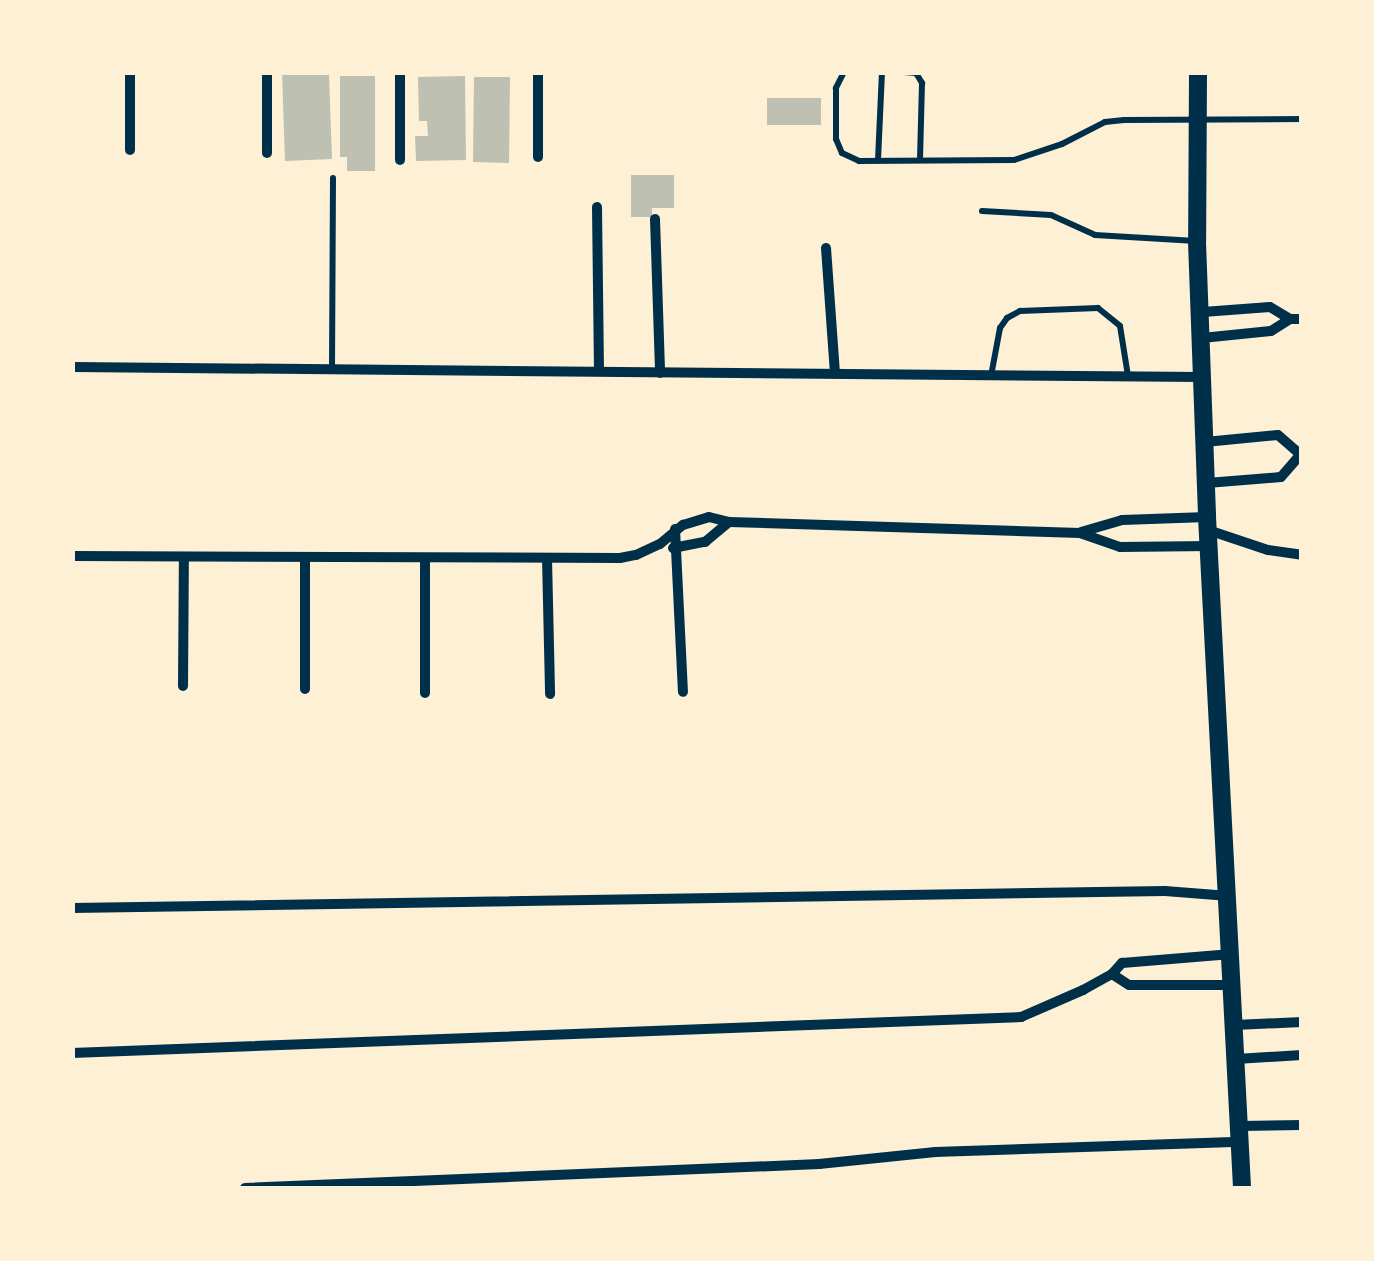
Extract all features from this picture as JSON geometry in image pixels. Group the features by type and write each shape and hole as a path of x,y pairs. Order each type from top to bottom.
{"main road":[{"path":"1198,72 1198,242 1206,483 1242,1188"}],"street":[{"path":"130,72 130,150"},
{"path":"267,72 267,153"},
{"path":"400,72 400,160"},
{"path":"538,72 538,156"},
{"path":"597,207 599,372"},
{"path":"655,220 660,372"},
{"path":"826,248 834,374"},
{"path":"1202,312 1270,307 1296,319"},
{"path":"1202,338 1271,330 1296,319"},
{"path":"72,367 1204,377"},
{"path":"1206,442 1278,436 1300,456 1281,477 1206,483"},
{"path":"72,556 629,558 660,544 676,529 700,518 1080,532 1122,520 1208,531 1268,550 1302,555"},
{"path":"660,544 679,548 705,542 729,522"},
{"path":"676,529 683,692"},
{"path":"1080,532 1120,547 1208,531"},
{"path":"182,686 184,557"},
{"path":"305,558 305,689"},
{"path":"425,558 425,693"},
{"path":"547,558 550,694"},
{"path":"72,908 1165,891 1230,896"},
{"path":"72,1053 999,1019 1036,1013 1112,974 1122,963 1233,954"},
{"path":"1112,974 1129,985 1234,985"},
{"path":"1236,1025 1302,1022"},
{"path":"1236,1060 1302,1055"},
{"path":"245,1188 820,1164 935,1152 1241,1134 1302,1125"}],"lane":[{"path":"844,72 836,88 836,140 849,159 1014,160 1062,144 1105,122 1302,119"},
{"path":"878,160 882,72"},
{"path":"904,72 916,74 922,83 920,160"},
{"path":"332,369 333,178"},
{"path":"982,211 1051,215 1095,235 1198,242"},
{"path":"991,376 1007,318 1020,311 1098,308 1120,326 1129,377"}],"building":[{"path":"282,72 329,74 332,159 285,161"},
{"path":"340,76 375,76 375,171 347,171 347,157 340,157"},
{"path":"465,76 466,160 416,161 415,136 428,136 427,121 419,121 418,77"},
{"path":"474,77 510,77 509,163 473,162"},
{"path":"767,98 821,98 821,125 767,125"},
{"path":"631,175 674,175 674,208 652,208 652,217 631,217"}]}
